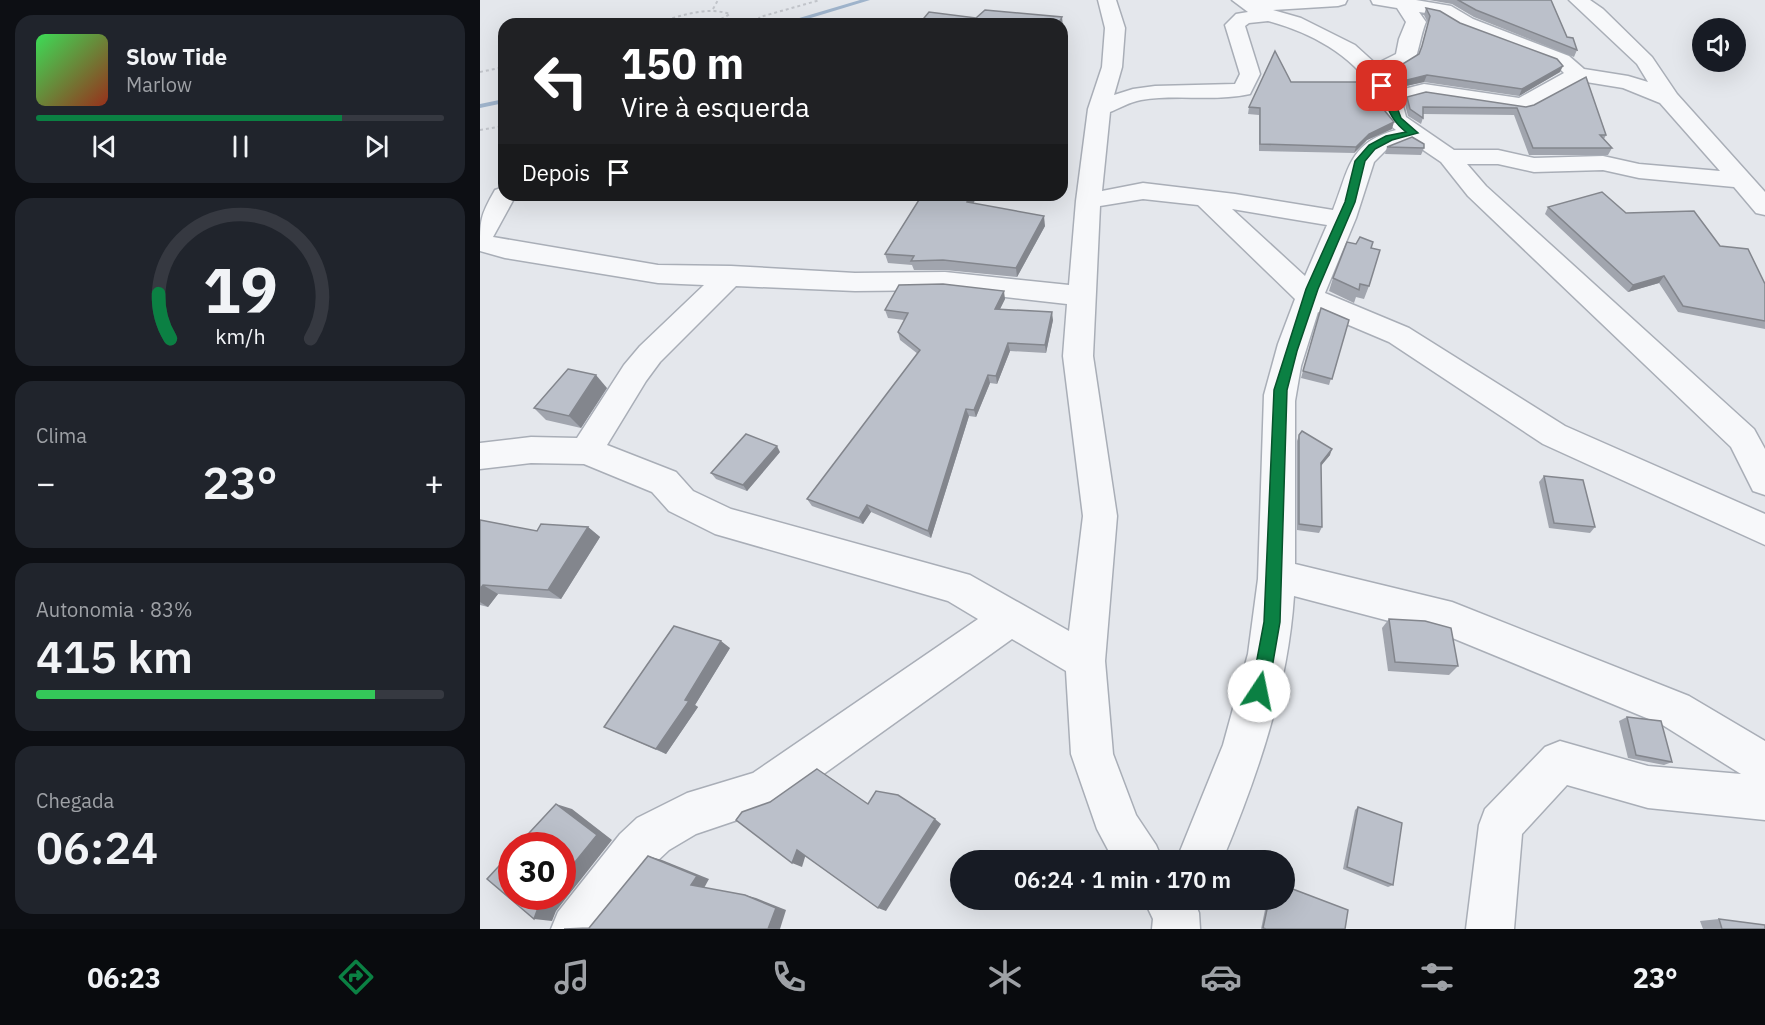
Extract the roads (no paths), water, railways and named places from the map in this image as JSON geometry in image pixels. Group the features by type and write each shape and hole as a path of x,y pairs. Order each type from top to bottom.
{"street":[{"path":"1107,0 1115,28 1113,67 1099,109 1088,201 1078,356 1100,516 1085,661 1092,754 1119,829 1133,850"},
{"path":"1221,8 1338,0"},
{"path":"1380,0 1444,10 1466,23 1562,60 1577,74 1628,82 1668,98"},
{"path":"1578,0 1596,13 1645,61 1668,98 1765,207"},
{"path":"1374,73 1406,57 1409,39 1416,22 1404,2"},
{"path":"1099,109 1132,95 1155,92 1229,92 1242,89 1250,74 1235,25 1254,7"},
{"path":"1254,7 1327,37 1348,49 1374,73 1390,99 1396,120 1449,157 1477,191 1743,438 1765,482"},
{"path":"1390,99 1424,90 1522,105 1577,74"},
{"path":"1204,850 1217,821 1259,691 1272,622 1280,390 1291,351 1311,298 1312,289 1342,220 1360,161 1372,147 1389,138 1413,133"},
{"path":"1449,157 1498,158 1534,165 1603,163 1639,171 1744,181"},
{"path":"1093,159 1143,190"},
{"path":"1088,201 1143,190 1235,202 1342,220"},
{"path":"1207,200 1311,298 1399,336 1554,435 1765,530"},
{"path":"480,237 501,201"},
{"path":"480,242 505,249 609,265 632,271 855,282 945,281 1081,296"},
{"path":"480,248 482,255 480,266"},
{"path":"586,451 635,373 650,354 731,276"},
{"path":"480,456 531,450 586,451 664,483 681,501 727,523 957,587 1085,661"},
{"path":"1275,575 1452,620 1675,710 1765,765"},
{"path":"575,929 636,850 653,834 687,814 764,791 1010,619"},
{"path":"1490,929 1501,825 1560,762 1648,788 1765,798"}],"waterway":[{"path":"804,18 867,0"},
{"path":"480,106 498,102"}]}
